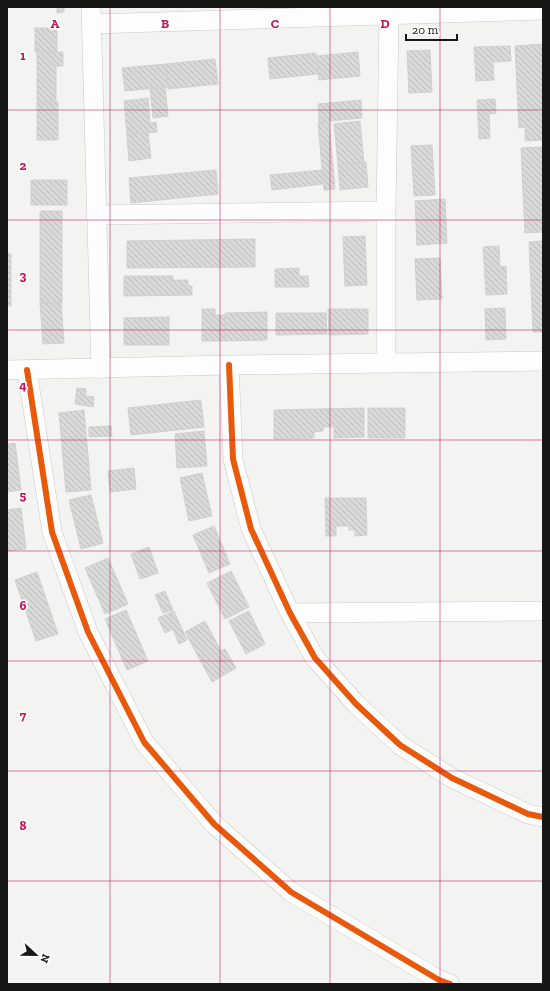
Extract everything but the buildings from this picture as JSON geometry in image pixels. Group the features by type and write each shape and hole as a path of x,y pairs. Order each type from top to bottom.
{"street":[{"path":"100,369 91,16 307,12 388,15 483,9 543,10"},
{"path":"386,364 388,15"},
{"path":"96,215 386,211"},
{"path":"7,370 229,365 543,361"},
{"path":"229,365 233,459 251,529 290,613 315,658 356,704 400,745 452,778 528,814 543,817"},
{"path":"27,370 52,532 88,632 144,742 214,824 291,892 439,980 450,984"},
{"path":"290,613 543,611"}],"cycle path":[{"path":"229,365 233,459 251,529 290,613 315,658 356,704 400,745 452,778 528,814 543,817"},
{"path":"27,370 52,532 88,632 144,742 214,824 291,892 439,980 450,984"}]}
